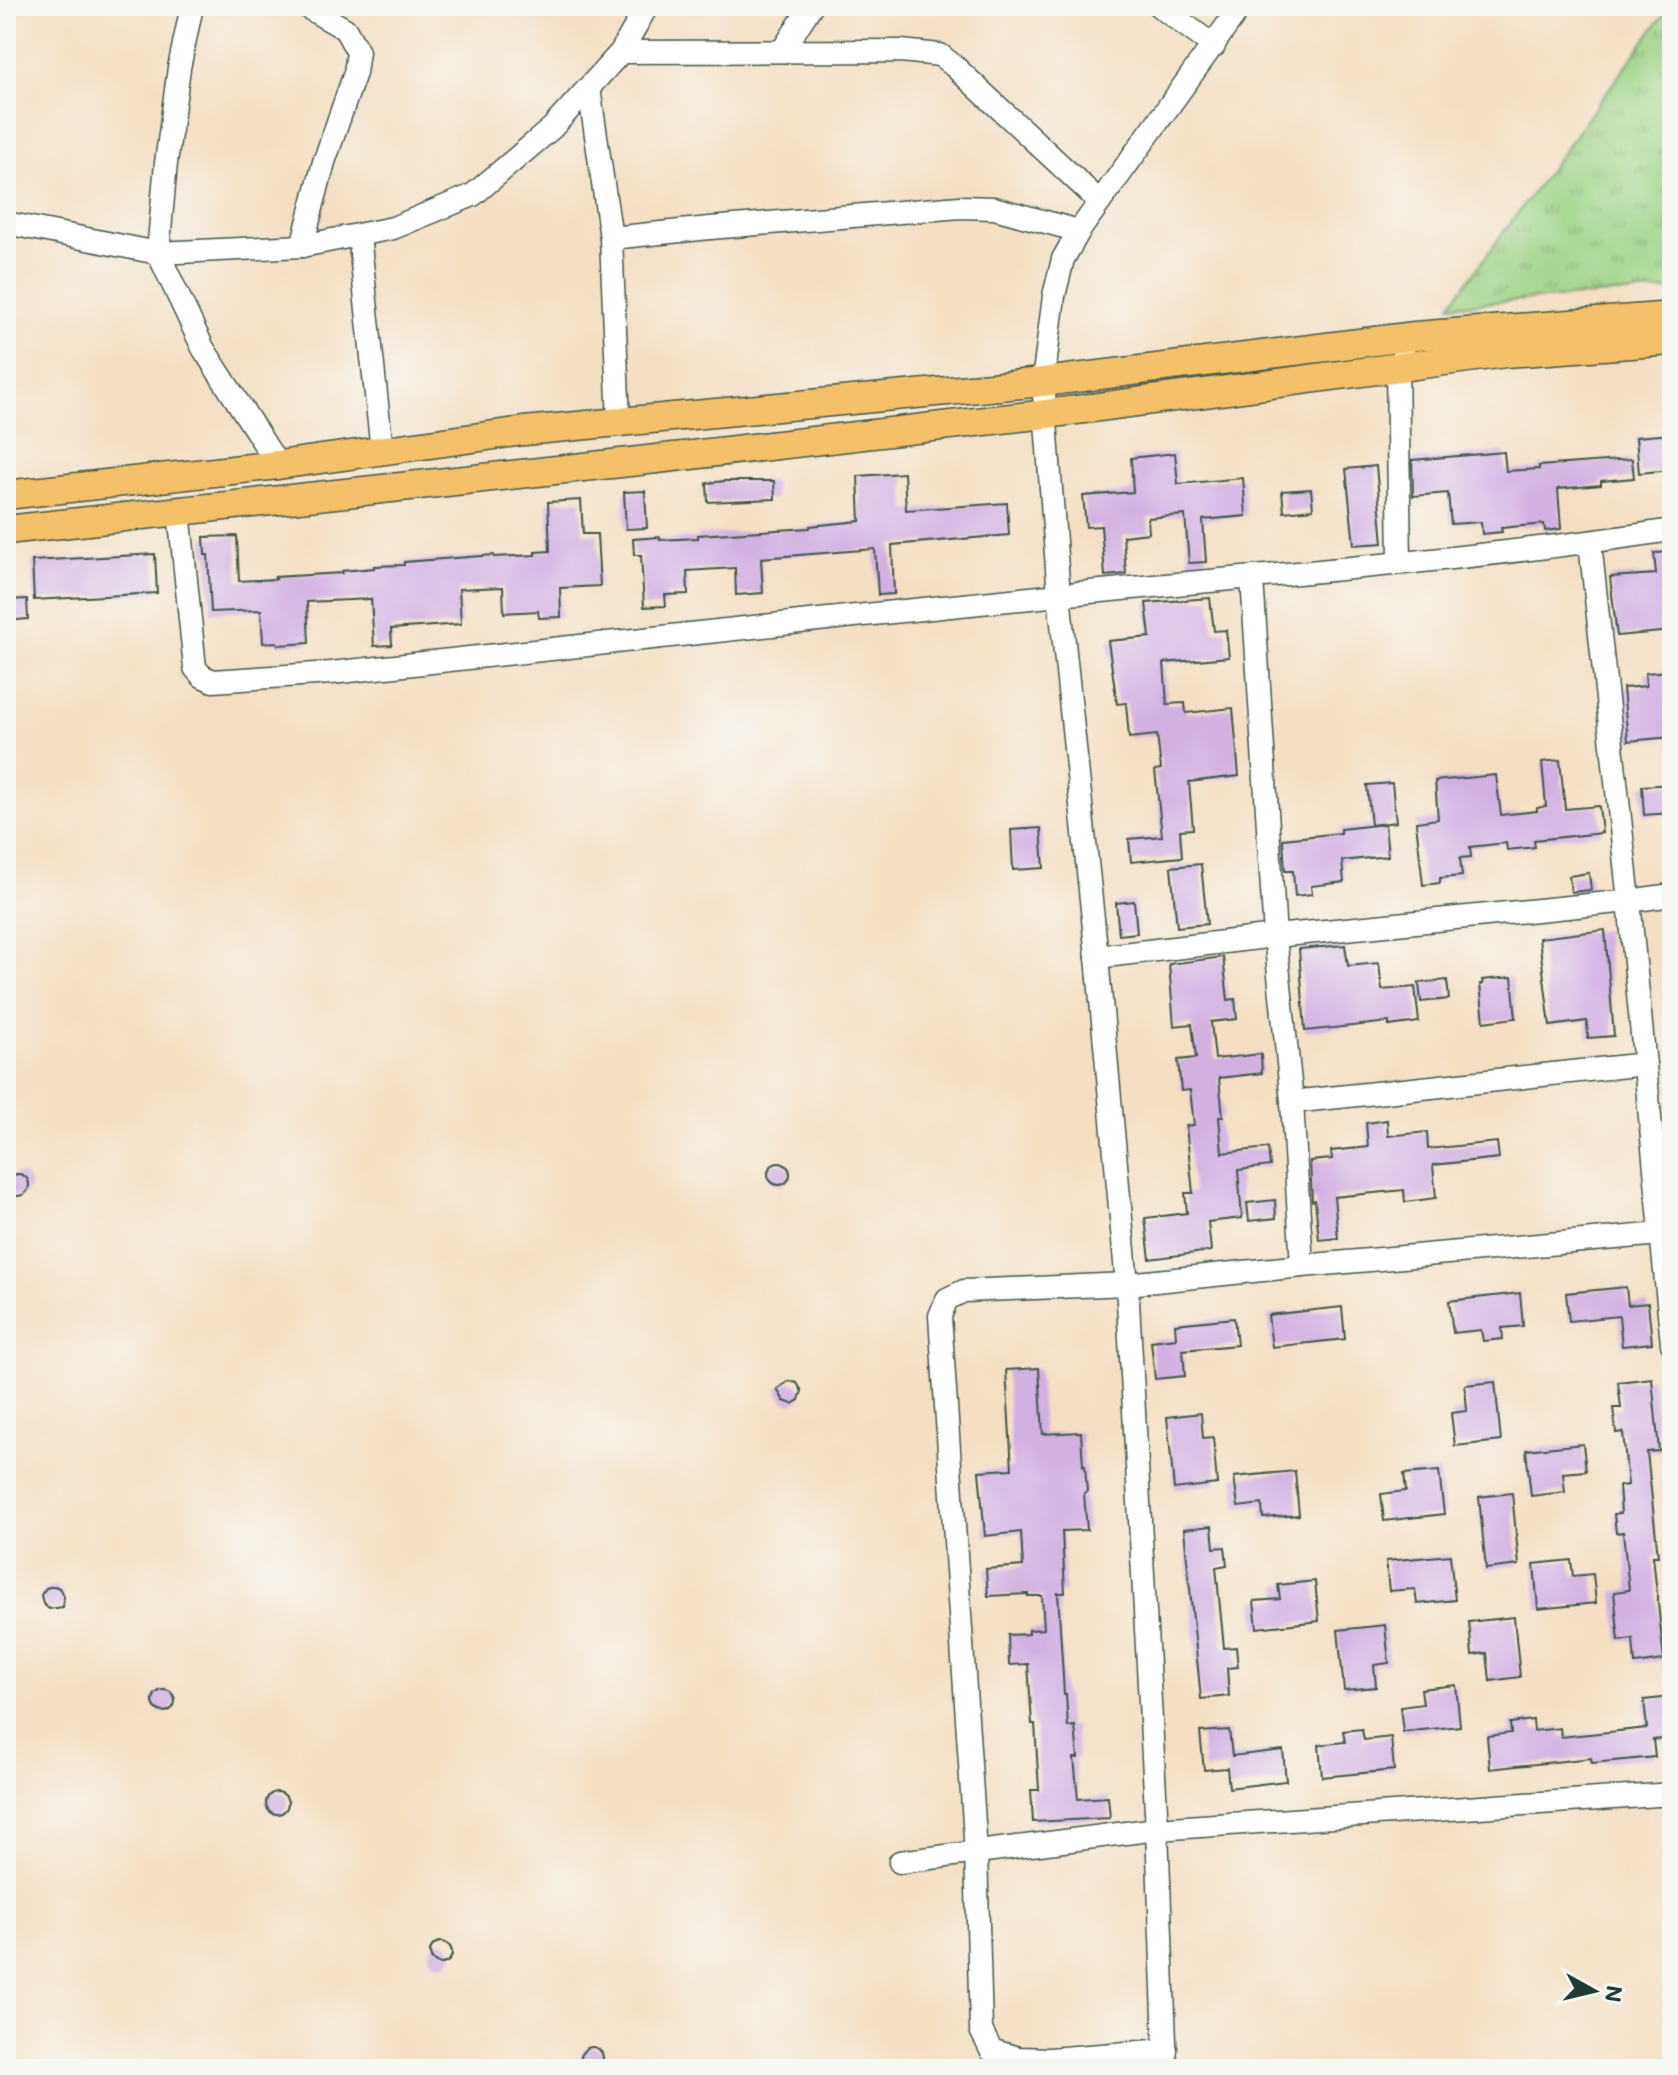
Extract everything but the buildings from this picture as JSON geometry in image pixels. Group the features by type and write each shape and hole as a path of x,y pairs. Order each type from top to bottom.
{"main road":[{"path":"6,495 278,465 524,431 1043,382 1415,336 1672,316"},
{"path":"6,530 1046,414 1506,353 1672,341"}],"street":[{"path":"192,6 167,150 158,253 203,348 278,465"},
{"path":"302,246 324,162 355,73 358,52 345,29 305,6"},
{"path":"7,225 158,253 302,246 393,228 473,195 552,128 621,52 647,6"},
{"path":"782,51 811,6"},
{"path":"1159,6 1214,46"},
{"path":"1241,6 1079,231 1063,259 1054,296 1043,382 1059,595 1127,1284 1157,1829 1166,2059 1018,2058 991,2050 981,2030 976,1853 940,1316 947,1299 964,1291 1127,1284 1667,1233"},
{"path":"621,52 901,51 940,55 1100,202"},
{"path":"589,88 611,238 619,422"},
{"path":"611,238 960,207 994,208 1079,231"},
{"path":"359,235 382,451"},
{"path":"1400,563 1397,367 1415,336"},
{"path":"179,511 195,668 213,681 331,673 1059,595 1400,563 1590,543 1672,530"},
{"path":"1590,543 1645,1064 1667,1233 1672,1344"},
{"path":"1252,578 1275,936 1292,1102 1302,1266"},
{"path":"1097,957 1672,895"},
{"path":"1292,1102 1645,1064"},
{"path":"900,1862 1157,1829 1672,1794"}],"green space":[{"path":"1670,6 1672,290 1450,305"}]}
